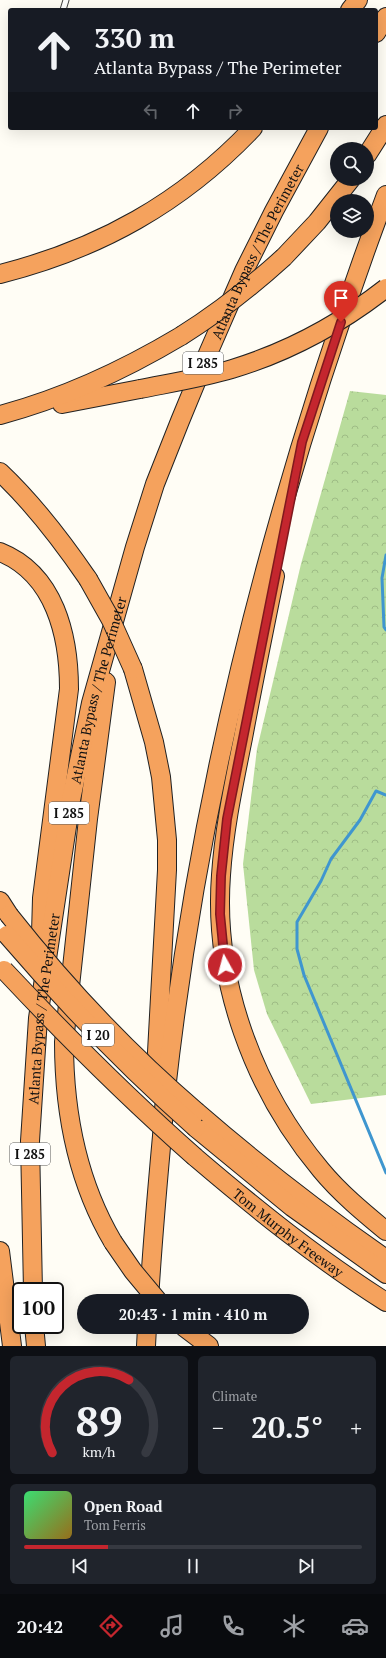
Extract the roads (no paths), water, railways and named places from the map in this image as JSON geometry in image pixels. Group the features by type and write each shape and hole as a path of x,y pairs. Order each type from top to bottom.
{"highway":[{"path":"352,8 358,0"},
{"path":"378,30 386,17"},
{"path":"374,144 386,125"},
{"path":"0,274 49,261 73,252 141,219 190,186 251,130"},
{"name":"Atlanta Bypass / The Perimeter","path":"33,1282 30,1141 38,1018 76,773 91,703 116,610 155,484 206,358 244,271 274,211 318,130"},
{"path":"0,415 67,394 129,365 182,336 222,308 258,280 284,257 317,222 345,186"},
{"path":"149,1294 152,1235 165,1092 187,936 215,782 234,695 255,610 302,442 334,344 386,195"},
{"path":"0,415 140,389 231,369 270,356 306,339 346,317 386,288"},
{"path":"302,442 227,819 221,876 222,938 225,965 241,1028 261,1076 277,1106 294,1134 322,1171 338,1189 386,1231"},
{"path":"0,472 16,487 43,518 88,579 111,620 133,668 154,742 161,777 165,817 167,870 157,1052 165,1092"},
{"path":"0,552 24,566 39,581 47,592 66,640 69,664 69,689 42,898 38,1018"},
{"path":"116,610 88,819 65,1035 64,1061 69,1122 80,1169 96,1210 114,1242 133,1271 152,1294"},
{"name":"I 20","path":"4,920 45,980 111,1049 145,1083 196,1120"},
{"name":"Tom Murphy Freeway","path":"2,968 106,1076 195,1157 253,1206 303,1245 386,1302"},
{"path":"196,1120 244,1153 292,1191 386,1259"},
{"name":"Tom Murphy Freeway","path":"196,1120 254,1177 292,1207 386,1274"},
{"path":"0,1251 12,1346"},
{"path":"35,1334 36,1346"},
{"path":"146,1346 147,1334"},
{"path":"193,1334 209,1346"}],"waterway":[{"path":"386,555 382,578 384,627 386,630"},
{"path":"386,795 376,791 360,820 331,859 321,881 297,922 297,949 304,975 386,1173"}]}
